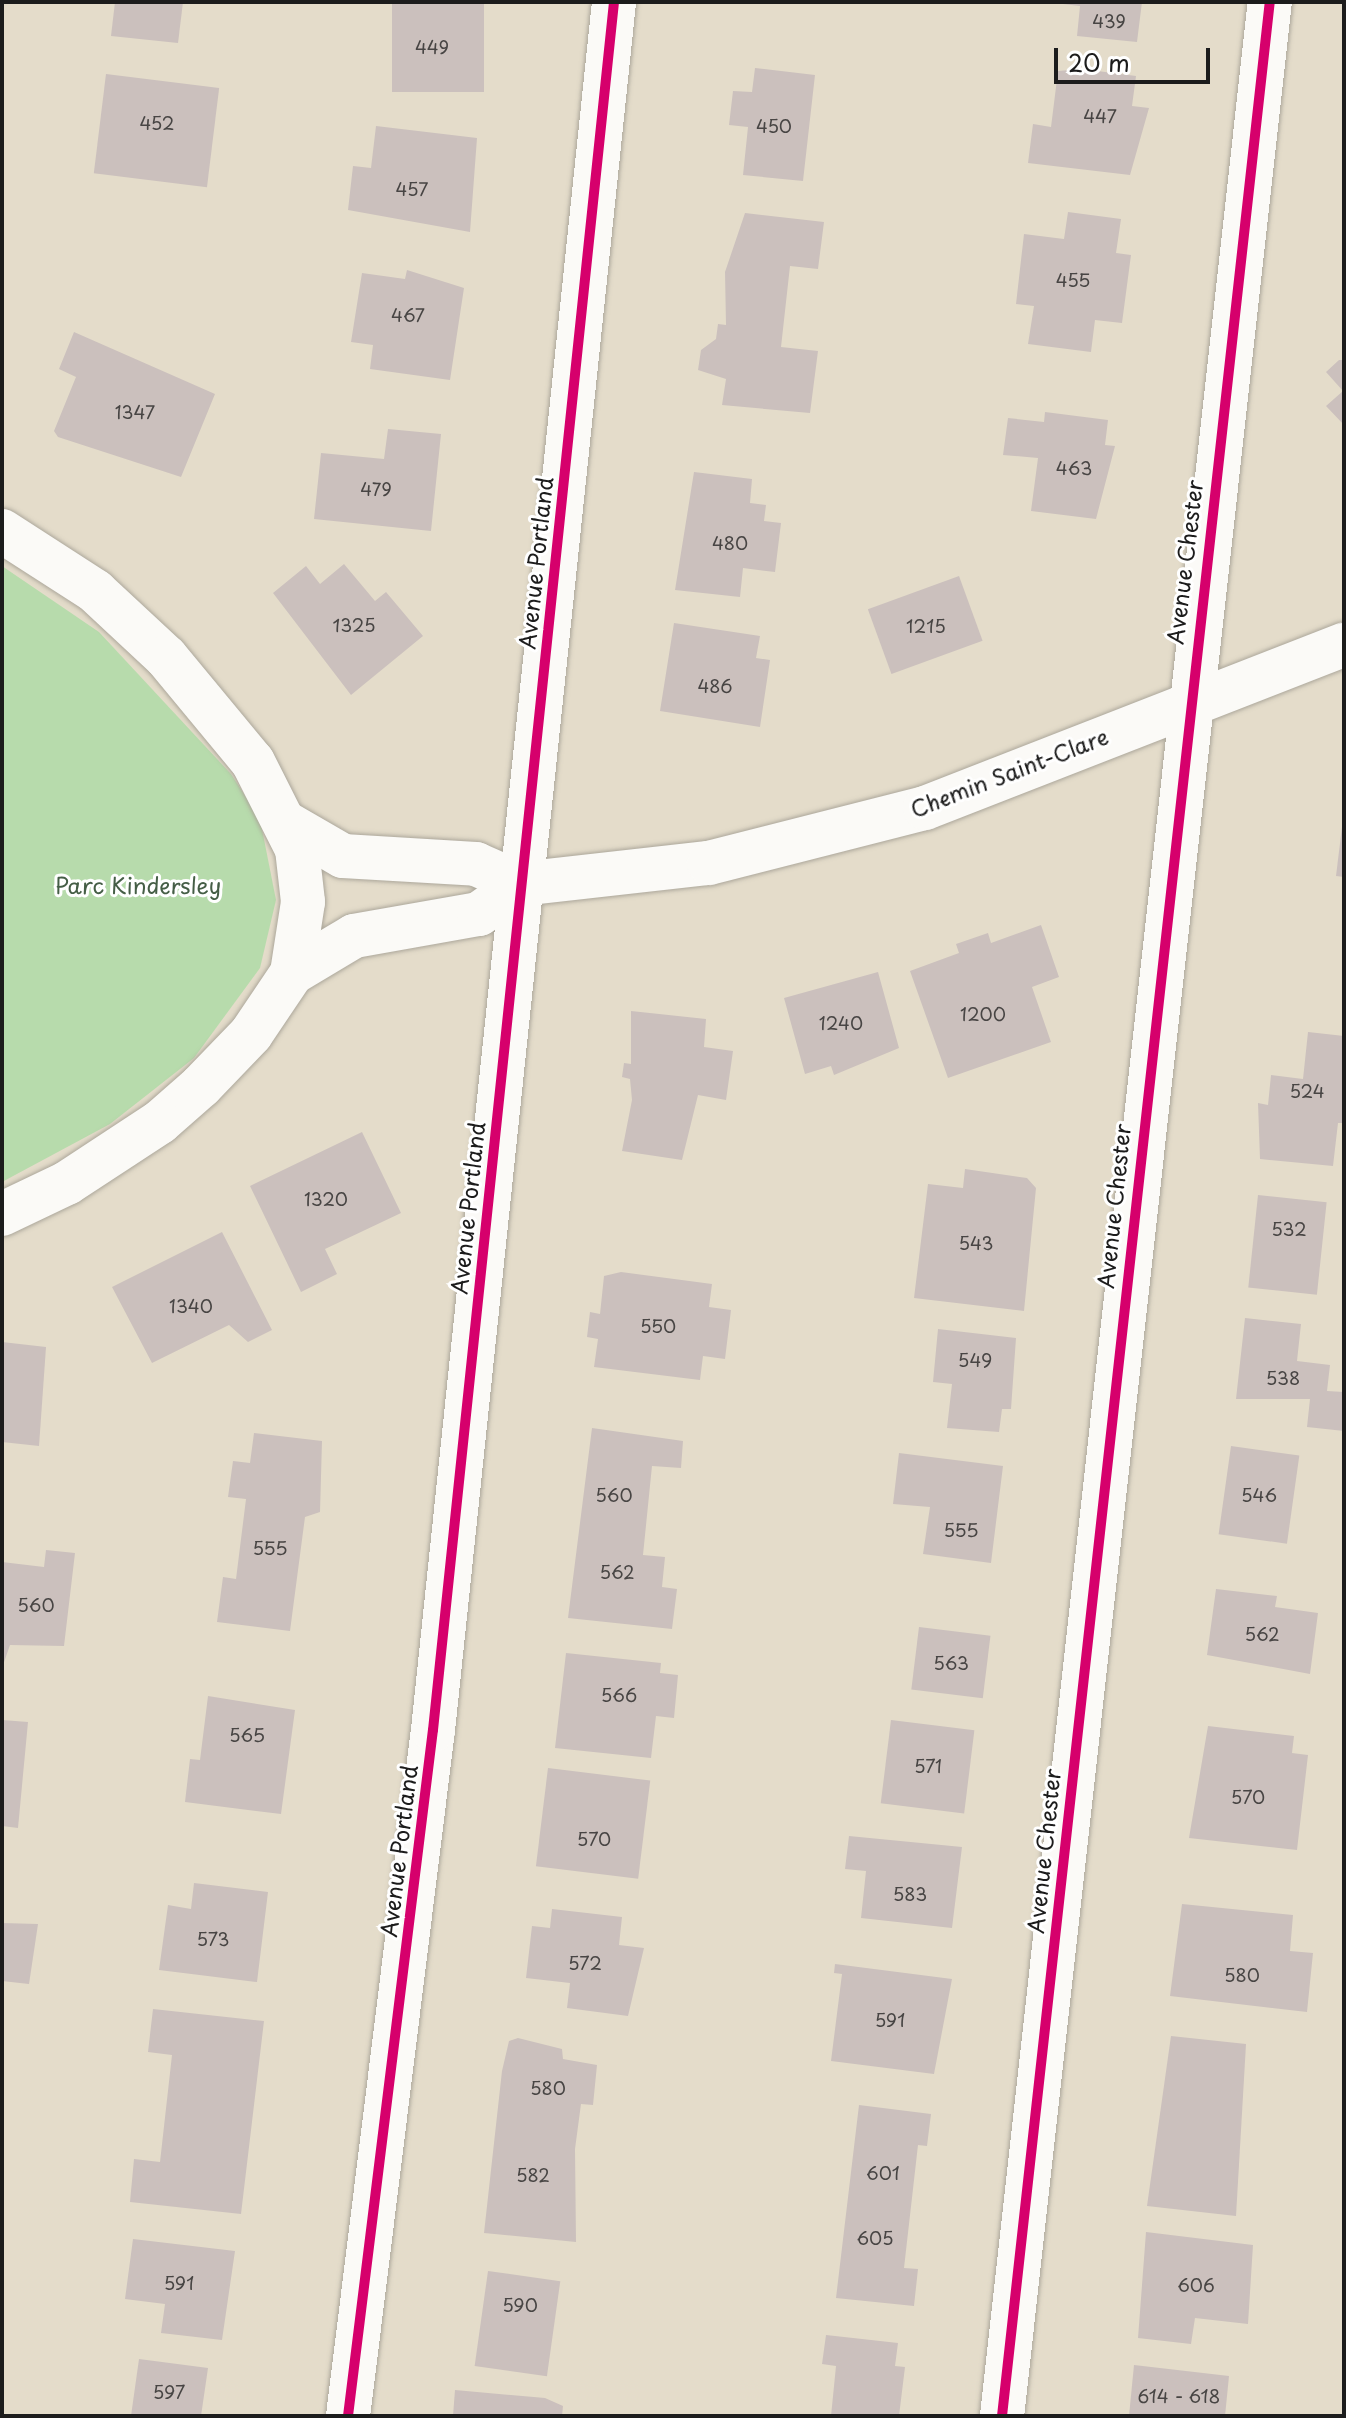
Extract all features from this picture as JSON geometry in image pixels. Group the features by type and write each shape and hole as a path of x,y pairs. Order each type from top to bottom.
{"street":[{"name":"Avenue Portland","path":"348,2416 433,1730 614,2"},
{"name":"Avenue Chester","path":"1002,2416 1188,702 1270,2"},
{"name":"Chemin Saint-Clare","path":"2,531 95,591 166,657 253,762 286,823 303,902 292,973 251,1034 160,1122 2,1214"},
{"name":"Chemin Saint-Clare","path":"292,973 354,936 479,914 521,884 709,863 925,808 1188,702 1344,645"},
{"path":"286,823 343,856 476,864 521,884"}],"green space":[{"name":"Parc Kindersley","path":"2,566 99,632 231,774 260,819 276,900 260,968 194,1058 110,1124 2,1182"}],"building":[{"path":"115,2 183,2 178,43 111,36"},
{"path":"392,2 484,2 484,92 392,92"},
{"path":"1142,2 1137,42 1077,36 1080,6 1063,4"},
{"path":"755,68 815,75 803,181 743,175 748,127 729,125 733,91 752,92"},
{"path":"1082,69 1136,76 1132,106 1149,108 1130,175 1028,163 1033,124 1051,127 1058,71"},
{"path":"106,74 219,88 207,187 94,173"},
{"path":"376,126 477,138 470,232 348,210 353,166 371,168"},
{"path":"1068,212 1121,219 1116,253 1131,255 1122,323 1095,320 1091,352 1028,344 1034,306 1016,304 1024,234 1064,239"},
{"path":"745,213 824,222 818,269 790,266 781,347 818,351 810,413 722,405 726,379 698,370 701,350 716,339 718,324 726,325 725,272"},
{"path":"407,270 464,288 450,380 370,369 373,345 351,342 362,273 405,279"},
{"path":"74,332 215,394 181,477 58,437 54,431 76,377 59,369"},
{"path":"1339,360 1344,360 1344,425 1326,406 1343,391 1326,372"},
{"path":"1045,412 1108,420 1105,445 1115,446 1096,519 1031,511 1038,458 1003,455 1008,418 1044,422"},
{"path":"388,429 441,434 431,531 314,519 321,453 384,459"},
{"path":"694,472 752,479 750,503 766,505 764,521 781,523 775,572 743,568 740,597 675,590"},
{"path":"344,564 375,601 386,592 423,636 351,695 273,593 306,566 320,584"},
{"path":"959,576 983,641 891,674 868,609"},
{"path":"674,623 760,636 756,658 770,660 760,727 660,711"},
{"path":"1344,827 1344,877 1336,876"},
{"path":"1041,925 1059,977 1032,987 1051,1042 948,1078 910,971 959,953 956,944 988,933 991,943"},
{"path":"878,972 899,1048 834,1075 831,1066 805,1074 784,998"},
{"path":"631,1011 706,1019 704,1047 733,1051 726,1100 698,1095 682,1160 622,1151 632,1100 630,1079 622,1077 624,1063 631,1064"},
{"path":"1308,1032 1344,1036 1344,1123 1338,1123 1333,1166 1260,1159 1258,1103 1268,1105 1271,1075 1303,1079"},
{"path":"362,1132 401,1213 325,1249 337,1274 301,1292 250,1186"},
{"path":"965,1169 1027,1178 1036,1188 1024,1311 914,1298 928,1184 963,1188"},
{"path":"1258,1195 1327,1202 1317,1295 1248,1287"},
{"path":"222,1232 272,1330 248,1342 229,1325 152,1363 112,1287"},
{"path":"621,1272 712,1284 709,1307 731,1310 725,1359 703,1356 700,1380 594,1367 598,1339 587,1337 590,1312 600,1314 604,1276"},
{"path":"1245,1318 1301,1324 1297,1361 1330,1365 1327,1391 1344,1392 1344,1431 1307,1427 1310,1399 1236,1399"},
{"path":"938,1329 1016,1338 1011,1409 1002,1409 999,1432 947,1428 952,1384 933,1382"},
{"path":"2,1342 46,1347 39,1446 2,1442"},
{"path":"592,1428 683,1441 681,1468 652,1466 643,1555 665,1557 662,1587 677,1589 672,1629 568,1618"},
{"path":"254,1433 322,1441 320,1512 305,1517 290,1631 217,1622 223,1577 236,1579 246,1499 228,1497 233,1461 250,1463"},
{"path":"1231,1446 1299,1456 1287,1544 1219,1534"},
{"path":"899,1453 1003,1466 991,1563 923,1554 930,1507 893,1504"},
{"path":"46,1550 75,1553 64,1646 10,1645 2,1668 2,1562 44,1567"},
{"path":"1216,1589 1277,1596 1275,1607 1318,1613 1310,1674 1207,1655"},
{"path":"919,1627 990,1636 983,1698 911,1690"},
{"path":"566,1653 661,1663 660,1673 678,1675 674,1718 656,1716 651,1758 555,1748"},
{"path":"208,1696 295,1710 281,1814 185,1802 190,1759 200,1760"},
{"path":"2,1720 28,1722 18,1828 2,1826"},
{"path":"891,1720 974,1730 964,1814 881,1803"},
{"path":"1208,1726 1294,1736 1292,1753 1308,1755 1297,1850 1189,1838"},
{"path":"548,1768 650,1781 638,1879 536,1866"},
{"path":"849,1836 962,1847 952,1928 861,1918 866,1871 845,1869"},
{"path":"194,1883 268,1892 257,1982 159,1970 168,1905 191,1909"},
{"path":"1182,1904 1293,1915 1290,1951 1313,1953 1307,2012 1170,1996"},
{"path":"552,1909 622,1917 619,1945 644,1948 628,2016 567,2008 570,1983 526,1978 532,1926 550,1928"},
{"path":"2,1923 38,1924 29,1984 2,1981"},
{"path":"835,1964 952,1979 934,2074 831,2061 842,1974 834,1973"},
{"path":"153,2009 264,2021 241,2214 130,2202 134,2159 160,2162 172,2055 148,2052"},
{"path":"1171,2036 1246,2044 1236,2216 1147,2206"},
{"path":"518,2038 562,2049 563,2059 597,2065 593,2105 581,2104 575,2149 576,2242 484,2233 502,2071 509,2041"},
{"path":"859,2105 931,2114 927,2146 918,2145 904,2268 918,2269 914,2306 836,2298"},
{"path":"1146,2232 1253,2245 1248,2324 1195,2318 1191,2344 1138,2338"},
{"path":"133,2239 235,2251 222,2340 161,2333 165,2304 125,2299"},
{"path":"488,2271 560,2281 547,2376 475,2366"},
{"path":"826,2335 898,2343 895,2366 905,2367 899,2416 831,2416 836,2366 822,2364"},
{"path":"139,2359 208,2368 201,2416 131,2416"},
{"path":"1134,2365 1229,2376 1225,2416 1129,2416"},
{"path":"455,2390 545,2398 563,2406 562,2416 453,2416"}],"cycle path":[{"path":"348,2416 433,1730 614,2"},
{"path":"1002,2416 1270,2"}]}
